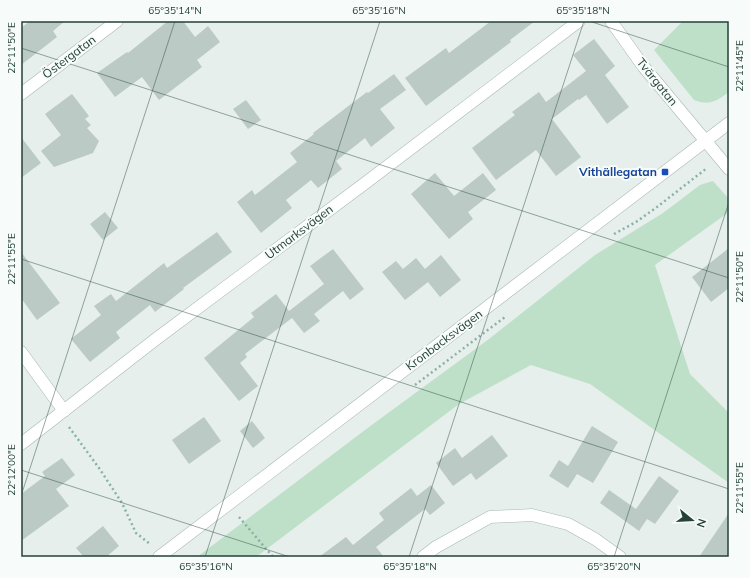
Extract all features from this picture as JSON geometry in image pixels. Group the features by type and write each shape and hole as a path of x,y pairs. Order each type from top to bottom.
{"street":[{"name":"Östergatan","path":"21,94 117,21"},
{"name":"Utmarksvägen","path":"21,444 156,338 579,21"},
{"name":"Tvärgatan","path":"611,21 643,66 706,141"},
{"name":"Kronbacksvägen","path":"159,557 729,123"},
{"path":"706,141 729,169"},
{"path":"21,352 64,411"},
{"path":"423,557 436,547 490,517 532,515 568,524 595,539 620,557"}],"path":[{"path":"608,238 614,233 636,222 720,158"},
{"path":"414,386 508,315"},
{"path":"66,424 99,468 122,503 136,533 151,544"},
{"path":"233,522 245,512"},
{"path":"239,517 273,557"}],"green space":[{"path":"682,21 729,21 729,92 713,102 704,103 694,100 654,50"},
{"path":"713,181 729,199 729,212 655,265 690,374 729,413 729,483 590,384 531,365 459,404 256,557 197,557 369,427 489,339 595,255 663,213 700,185"}],"building":[{"path":"30,21 65,21 53,31 57,37 21,65 21,28"},
{"path":"168,21 183,21 195,37 208,26 220,42 197,60 202,67 159,100 142,77 115,97 97,73 127,52 128,53"},
{"path":"491,21 535,21 510,40 511,42 426,106 405,78 446,48 449,53"},
{"path":"594,39 615,66 605,75 629,107 607,124 586,95 579,100 578,99 552,119 581,157 556,176 536,150 496,180 472,148 515,115 512,112 539,92 546,102 586,71 573,55"},
{"path":"394,74 406,90 380,109 395,128 371,147 365,138 336,161 342,169 318,188 311,180 286,200 292,208 261,233 237,202 252,190 255,195 297,162 290,153 314,134 313,133 355,101"},
{"path":"72,94 89,116 85,119 91,125 87,128 99,141 93,153 54,167 41,151 61,135 45,114"},
{"path":"246,100 261,120 248,129 233,109"},
{"path":"21,137 41,163 21,178"},
{"path":"435,173 454,196 483,173 496,190 468,212 473,219 449,239 411,194"},
{"path":"105,212 118,228 103,240 90,224"},
{"path":"217,232 232,252 183,288 184,289 155,312 150,305 116,332 120,338 90,362 71,339 101,315 94,306 111,294 116,301 164,263 167,268"},
{"path":"729,248 729,288 711,302 692,277"},
{"path":"333,249 364,289 350,300 343,291 314,314 320,321 304,333 292,318 245,354 247,357 240,363 258,386 239,401 204,358 254,317 251,313 276,294 289,311 324,284 310,266"},
{"path":"21,252 60,303 37,320 21,298"},
{"path":"441,255 461,280 440,297 428,282 405,300 382,272 396,261 403,269 416,258 425,269"},
{"path":"204,417 221,441 189,464 172,440"},
{"path":"252,421 265,438 253,448 240,431"},
{"path":"592,426 618,442 593,483 577,474 568,488 549,476 559,460 568,466"},
{"path":"492,435 508,456 476,480 471,473 453,486 436,463 455,448 462,458"},
{"path":"62,458 75,475 56,489 69,506 21,541 21,494 45,476 42,472"},
{"path":"659,476 679,491 655,524 647,519 639,531 600,503 609,490 636,509"},
{"path":"431,485 445,503 430,515 425,509 376,547 384,557 319,557 346,537 353,545 384,520 379,513 411,488 417,496"},
{"path":"729,513 729,557 699,557"},
{"path":"103,526 119,546 106,557 84,557 76,548"}],"place":[{"name":"Vithällegatan","path":"665,172"}]}
